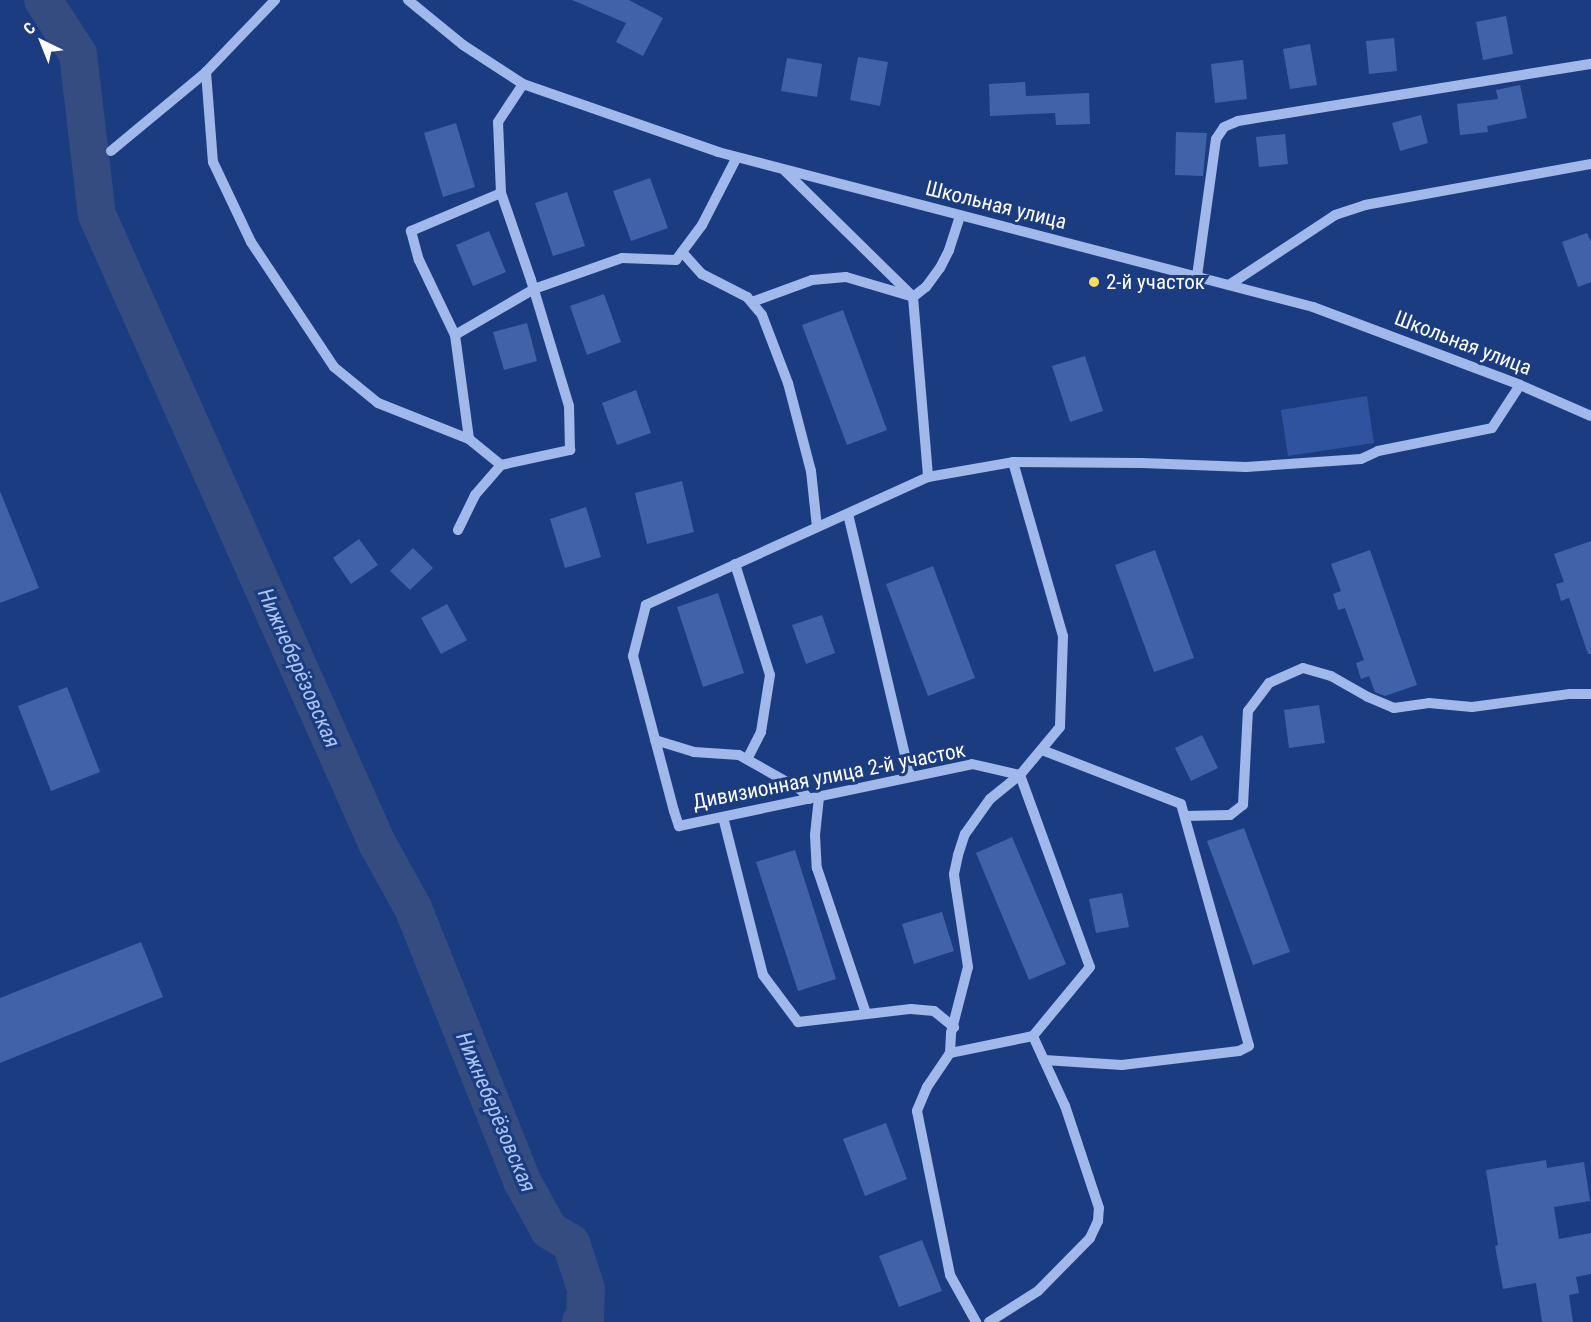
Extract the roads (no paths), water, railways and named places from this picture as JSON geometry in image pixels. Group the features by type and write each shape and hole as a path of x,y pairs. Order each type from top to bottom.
{"street":[{"path":"111,151 206,72 275,0"},
{"name":"Школьная улица","path":"408,0 464,45 523,84 737,157 1313,307 1520,386 1591,416"},
{"path":"1197,276 1216,140 1224,127 1238,121 1591,64"},
{"path":"206,72 213,162 251,242 334,367 378,404 469,439 501,465"},
{"path":"458,530 475,495 501,465 570,450 569,406 534,289 501,194 498,122 523,84"},
{"path":"455,335 534,289 622,258 676,260 702,225 737,157"},
{"path":"1229,285 1335,215 1365,205 1591,164"},
{"path":"784,170 913,297 927,477"},
{"path":"469,439 455,335 418,260 411,231 501,194"},
{"path":"913,297 926,287 940,268 949,250 960,216"},
{"path":"682,252 702,274 752,302 772,337 788,383 811,471 817,527"},
{"path":"752,302 812,280 846,277 913,297"},
{"name":"Дивизионная улица 2-й участок","path":"1020,775 972,764 680,826 633,656 646,605 927,477 1012,462 1246,467 1361,459 1378,452 1492,428 1520,386"},
{"path":"976,1322 950,1275 916,1111 927,1087 950,1053 968,967 954,874 965,834 990,799 1020,775 1060,728 1063,636 1012,462"},
{"path":"848,514 910,777"},
{"path":"735,564 770,675 761,732 747,759"},
{"path":"1185,816 1230,816 1243,805 1248,711 1269,683 1303,668 1331,676 1368,697 1394,708 1429,703 1472,707 1570,694 1591,694"},
{"path":"655,740 694,752 739,755 814,798 817,868 866,1014"},
{"path":"1042,750 1182,804 1249,1046 1239,1052 1122,1065 1044,1060"},
{"path":"950,1053 1033,1036 1090,967 1020,775"},
{"path":"723,817 763,975 798,1022 926,1010 934,1011 954,1026"},
{"path":"988,1322 1038,1291 1090,1238 1098,1221 1099,1208 1065,1106 1033,1036"}],"waterway":[{"name":"Нижнеберёзовская","path":"43,0 78,54 97,215 377,843 413,908 522,1181 549,1230 571,1243 586,1289 585,1318 581,1322"}],"place":[{"name":"2-й участок","path":"1094,282"}]}
